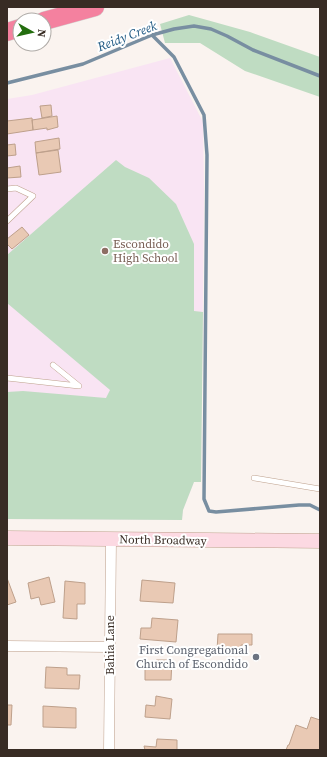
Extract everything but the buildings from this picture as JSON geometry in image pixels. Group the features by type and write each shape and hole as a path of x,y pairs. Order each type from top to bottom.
{"highway":[{"path":"52,20 94,7"}],"main road":[{"name":"North Broadway","path":"7,538 320,541"}],"street":[{"name":"Bahia Lane","path":"109,750 111,539"},
{"path":"7,646 110,647"}],"lane":[{"path":"7,189 16,188 32,196 7,221"},
{"path":"7,378 79,386 53,365"},
{"path":"254,478 320,489"}],"shaded area":[{"name":"Escondido High School","path":"170,58 203,122 204,191 201,482 194,482 183,510 182,520 7,519 7,99 32,95"}],"green space":[{"path":"189,15 250,32 320,57 320,97 245,71 200,43 165,43 160,24"},
{"name":"Escondido High School","path":"116,160 125,167 149,178 176,204 194,244 194,311 203,312 201,482 194,482 183,510 182,520 7,519 7,392 23,391 106,398 110,390 7,303 7,255"}],"waterway":[{"name":"Reidy Creek","path":"7,83 83,64 152,35 174,29 194,26 211,29 253,50 320,76"},
{"path":"152,35 174,57 204,115 207,155 204,499 209,511 216,512 299,505 310,505 320,510"}],"place":[{"name":"Escondido High School","path":"105,251"},
{"name":"First Congregational Church of Escondido","path":"256,657"}]}
